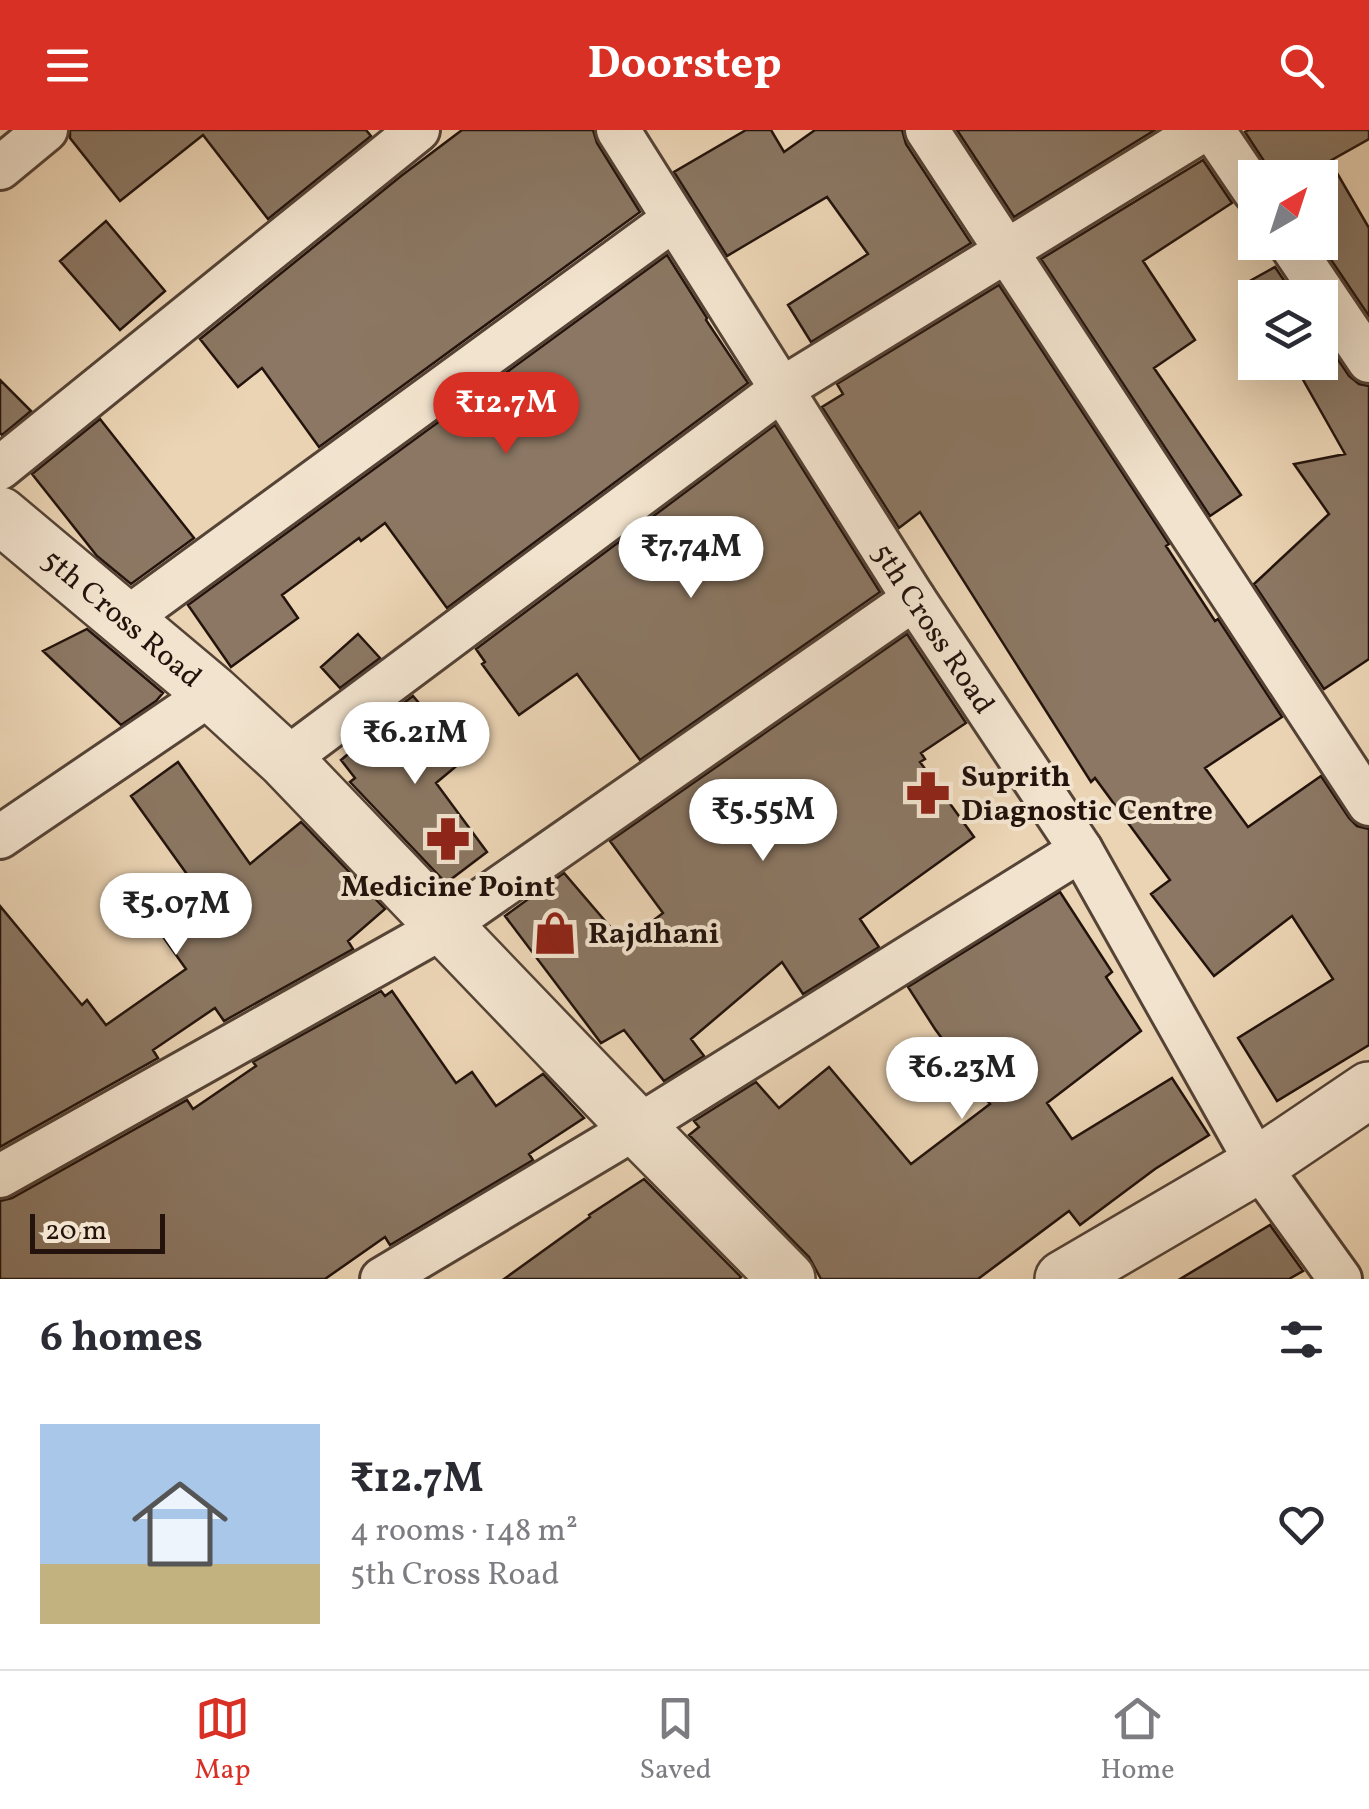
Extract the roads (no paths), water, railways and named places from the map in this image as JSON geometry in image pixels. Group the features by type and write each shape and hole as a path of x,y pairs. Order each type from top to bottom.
{"street":[{"path":"0,168 46,130"},
{"path":"0,468 418,130"},
{"name":"5th Cross Road","path":"618,130 914,599 1081,850 1258,1164 1340,1279"},
{"path":"927,130 1369,804"},
{"path":"286,760 782,390 1203,130"},
{"path":"1214,130 1238,166"},
{"path":"126,620 674,219"},
{"path":"1301,260 1369,361"},
{"name":"5th Cross Road","path":"0,515 286,760 788,1279"},
{"path":"0,1176 445,926 914,599"},
{"path":"0,837 212,693"},
{"path":"382,1279 637,1127 1081,850"},
{"path":"1063,1279 1258,1164 1369,1090"}],"place":[{"name":"Suprith Diagnostic Centre","path":"928,793"},
{"name":"Medicine Point","path":"448,839"},
{"name":"Rajdhani","path":"555,933"}]}
